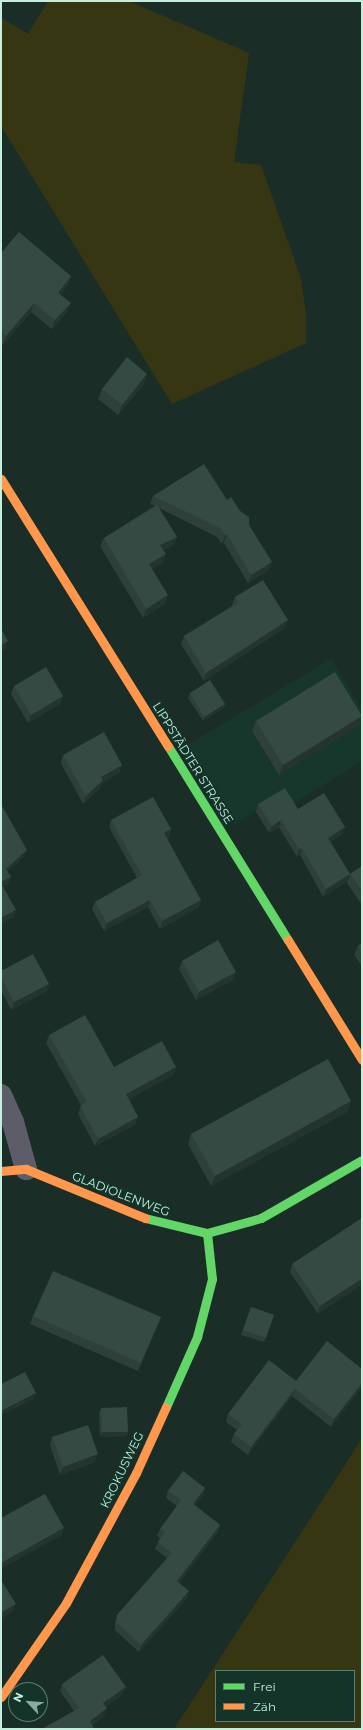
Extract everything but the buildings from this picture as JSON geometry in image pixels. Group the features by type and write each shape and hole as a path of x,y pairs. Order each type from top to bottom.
{"street":[{"name":"LIPPSTÄDTER STRASSE","path":"1,479 25,514 362,1060"},
{"path":"1,1095 13,1122 26,1169"},
{"name":"GLADIOLENWEG","path":"1,1171 26,1169 154,1222 207,1233 261,1218 362,1160"},
{"name":"KROKUSWEG","path":"1,1697 66,1603 136,1473 197,1337 212,1279 207,1233"}],"shaded area":[{"path":"48,1 129,1 249,53 234,162 261,165 301,279 306,315 306,343 172,404 1,126 1,18 28,34"},
{"path":"331,659 362,709 362,761 291,805 283,794 234,825 186,746"},
{"path":"362,1438 362,1729 174,1729 347,1462"}],"traffic: fast":[{"path":"168,746 288,940"},
{"path":"145,1218 207,1233 261,1218 362,1160"},
{"path":"166,1407 197,1337 212,1279 207,1233"}],"traffic: slow":[{"path":"1,479 168,746"},
{"path":"288,940 362,1060"},
{"path":"1,1171 26,1169 145,1218"},
{"path":"1,1697 66,1603 136,1473 166,1407"}]}
